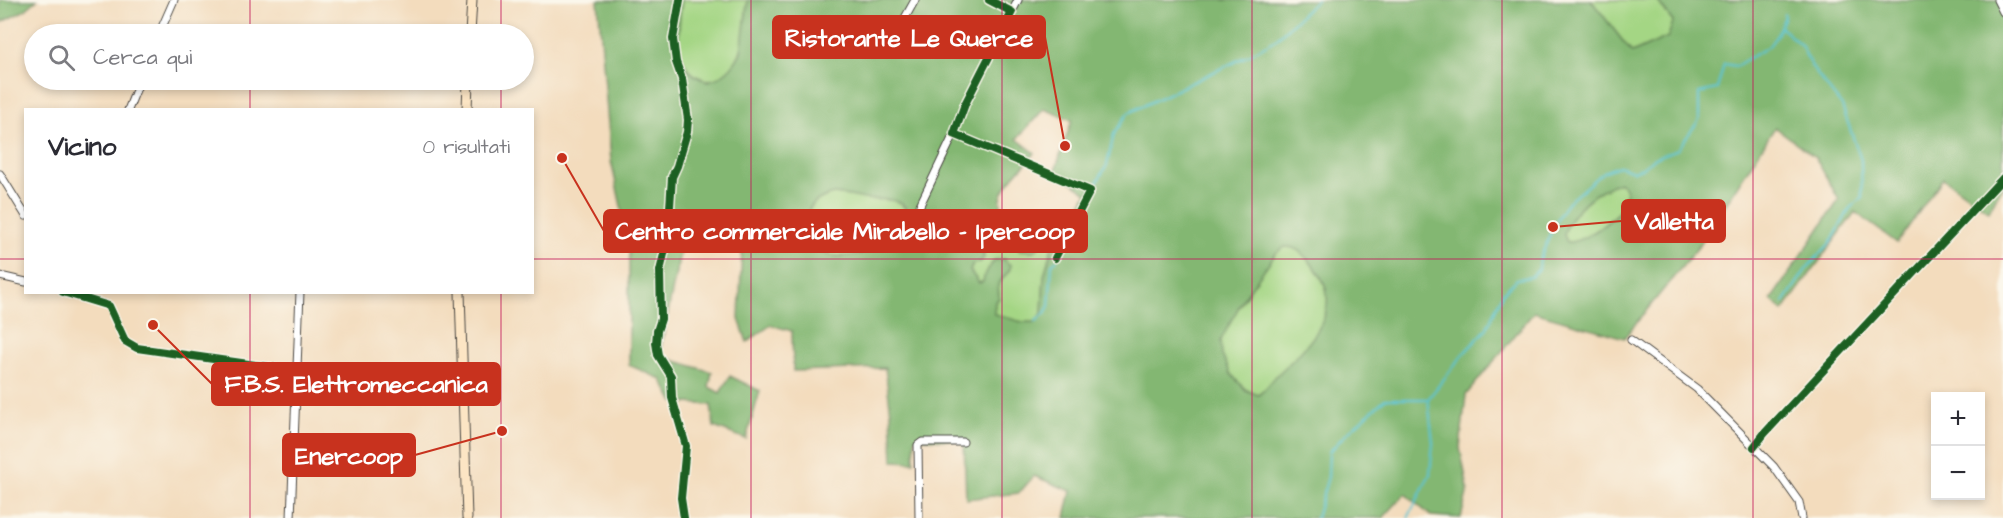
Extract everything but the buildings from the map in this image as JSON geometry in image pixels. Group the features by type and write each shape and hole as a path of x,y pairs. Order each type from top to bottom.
{"main road":[{"path":"471,24 472,0"},
{"path":"466,108 467,90"},
{"path":"460,294 467,518"}],"street":[{"path":"163,24 174,0"},
{"path":"680,0 673,39 688,120 681,155 672,177 668,237 660,271 661,319 656,344 658,355 670,376 672,398 686,446 681,498 684,518"},
{"path":"901,25 915,0"},
{"path":"989,0 1012,12"},
{"path":"920,205 954,134 965,104 1018,0"},
{"path":"1997,0 2003,12"},
{"path":"129,108 136,90"},
{"path":"954,134 1090,190 1055,258"},
{"path":"0,174 24,213"},
{"path":"1754,447 2003,178"},
{"path":"0,276 24,282"},
{"path":"70,294 109,306 125,341 137,348 297,371"},
{"path":"291,518 300,294"},
{"path":"1631,340 1697,389 1774,467 1799,502 1802,518"},
{"path":"918,518 918,445 922,442 963,442"}],"green space":[{"path":"0,0 37,0 25,10 0,23"},
{"path":"598,0 682,0 679,36 682,59 696,76 708,81 728,71 741,52 748,0 1591,0 1632,53 1668,37 1673,22 1657,0 2000,0 2003,6 2003,184 1989,211 1943,178 1897,243 1855,212 1783,311 1771,300 1839,200 1815,157 1775,127 1699,246 1624,338 1534,312 1466,395 1460,448 1468,489 1461,518 1431,516 1405,494 1383,518 1065,518 1071,491 1034,476 1019,493 966,499 964,441 915,438 914,462 893,461 891,413 885,368 793,371 792,331 771,325 747,342 739,319 742,248 683,238 659,356 712,372 709,387 720,393 730,376 760,391 746,439 714,427 711,405 674,402 661,379 629,365 629,242 611,161","holes":["1044,109 1072,120 1055,171 1087,193 1067,230 1001,206 1001,199 1007,185 1035,153 1017,139","1620,182 1626,190 1625,200 1619,210 1599,229 1576,241 1567,242 1564,235 1567,226 1578,210 1585,202 1611,185","837,194 896,201 906,209 907,225 901,234 879,248 851,255 828,255 809,242 806,225 808,211 824,197","1048,238 1053,244 1044,276 1042,314 1035,322 1019,321 994,314 995,302 999,298 998,284 1011,265 1005,259 995,260 985,273 983,282 979,283 970,271 973,264 984,258 982,251 985,245 994,241 1004,241 1017,246 1020,250 1037,249 1041,240","1285,247 1296,250 1311,263 1322,279 1327,295 1326,310 1312,338 1258,395 1246,390 1231,374 1222,355 1221,340 1243,299 1276,253"]},
{"path":"682,0 748,0 744,38 740,52 729,70 721,77 703,79 688,68 682,58 677,34"},
{"path":"1591,0 1657,0 1673,22 1668,37 1632,53"},
{"path":"1621,182 1626,190 1625,200 1610,220 1587,236 1567,242 1564,235 1567,226 1585,202"},
{"path":"833,194 896,201 907,213 906,229 887,245 866,254 844,257 822,252 809,242 806,218 808,211 817,201"},
{"path":"1043,238 1048,238 1053,243 1044,276 1042,314 1035,322 1029,322 994,314 995,302 999,298 998,284 1011,265 993,262 985,273 983,282 979,283 970,271 973,264 980,262 984,255 983,249 994,241 1008,241 1037,249"},
{"path":"1288,246 1303,254 1320,275 1328,298 1327,311 1306,347 1258,395 1243,387 1230,374 1222,358 1221,341 1238,309 1266,266 1279,250"}],"waterway":[{"path":"1092,191 1107,165 1114,134 1128,113 1245,57 1275,40 1317,0"},
{"path":"1408,518 1430,474 1433,443 1428,399 1486,330 1503,293 1517,279 1531,277 1539,269 1540,259 1553,227 1566,204 1603,172 1619,166 1634,171 1644,167 1652,159 1678,149 1699,120 1699,93 1717,89 1724,64 1736,66 1769,46 1777,35 1784,14"},
{"path":"1781,28 1801,45 1813,69 1842,106 1861,160 1862,198 1850,208 1832,241 1807,268 1784,302"},
{"path":"1036,321 1049,306 1052,264 1057,260"},
{"path":"1316,518 1328,477 1329,452 1385,399 1427,399"}],"cycle path":[{"path":"680,0 673,39 688,120 687,132 672,177 668,237 660,271 661,319 656,343 658,355 671,376 672,398 686,446 681,498 684,518"},
{"path":"989,0 1012,12 965,104 954,134 1090,191 1055,258"},
{"path":"1754,447 2003,178"},
{"path":"70,294 109,306 125,341 137,348 297,371"}],"place":[{"name":"Ristorante Le Querce","path":"1065,146"},
{"name":"Centro commerciale Mirabello - Ipercoop","path":"562,158"},
{"name":"Valletta","path":"1553,227"},
{"name":"F.B.S. Elettromeccanica","path":"153,325"},
{"name":"Enercoop","path":"502,431"}]}
